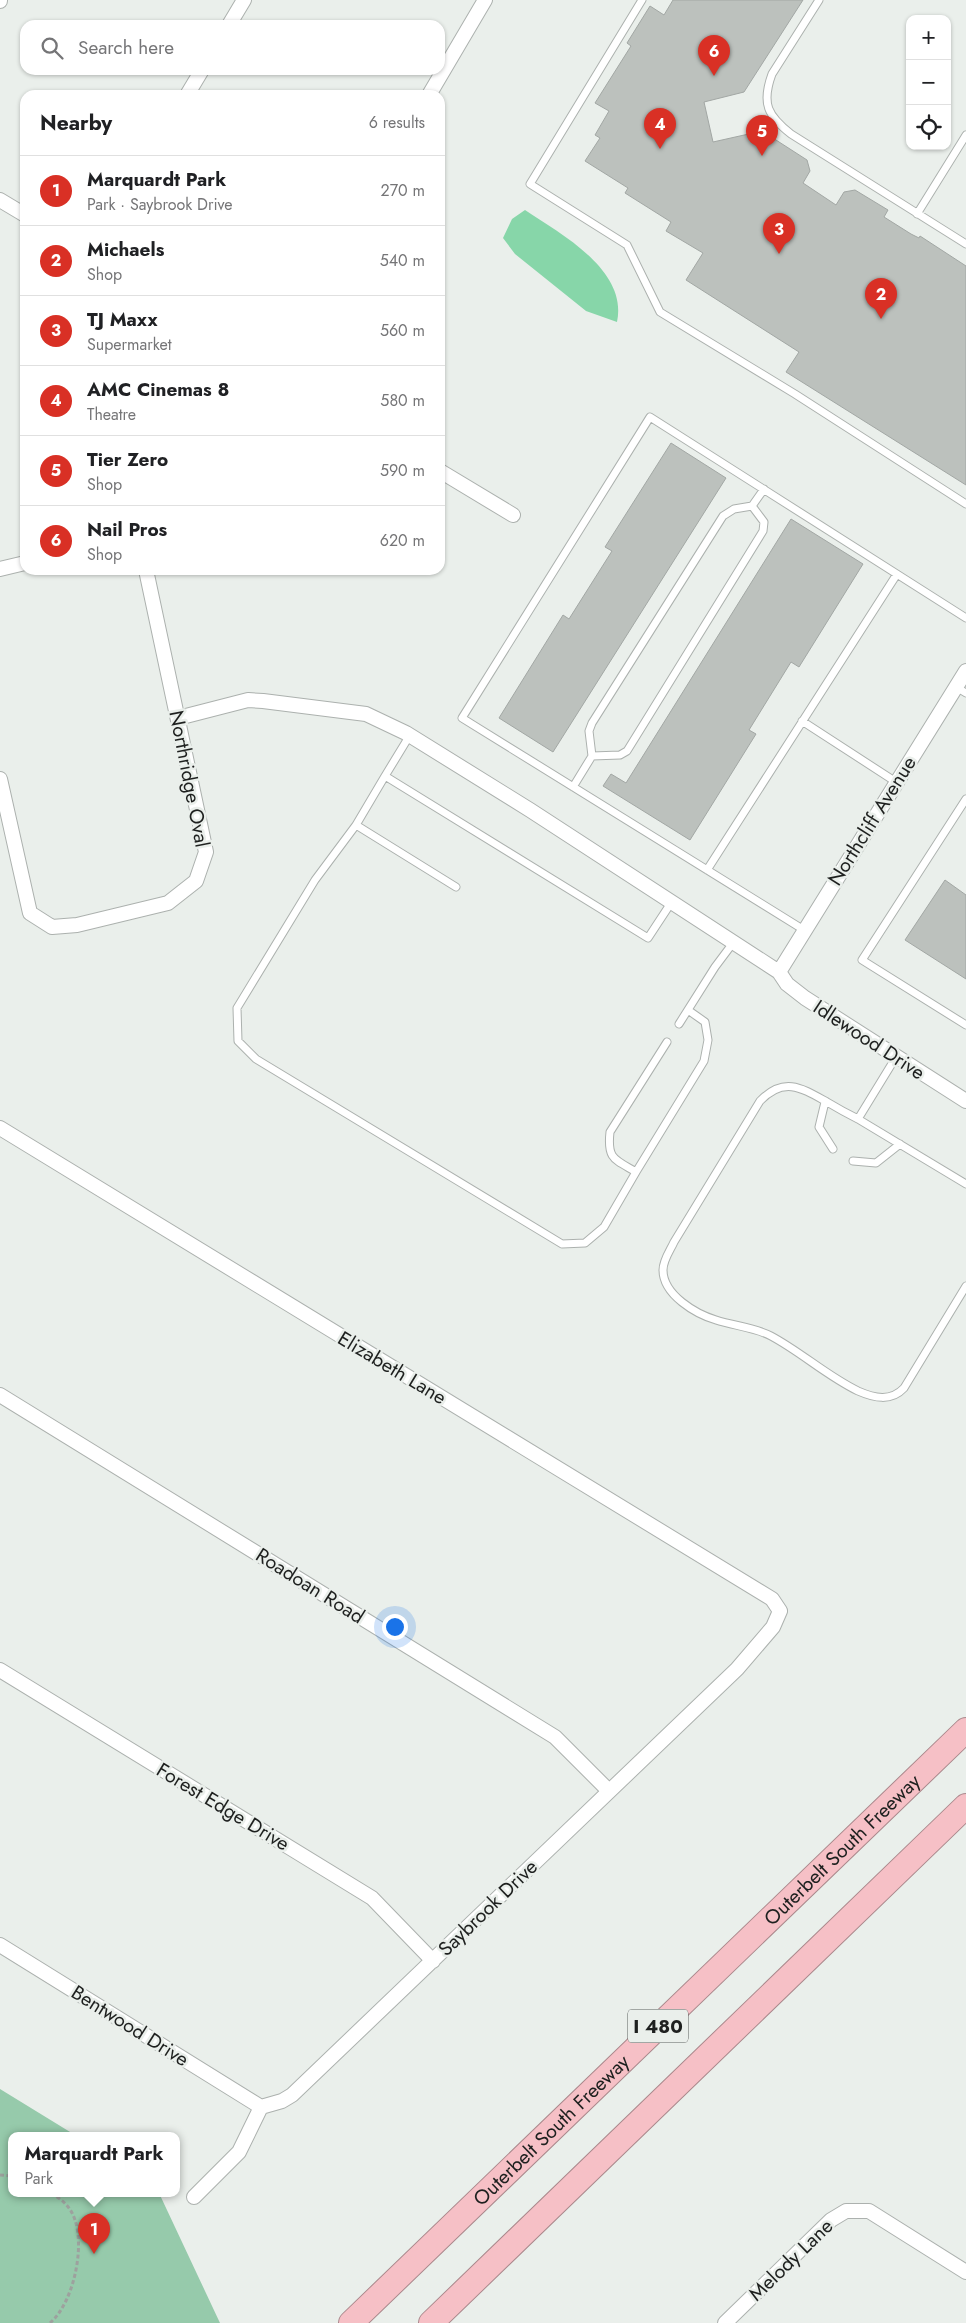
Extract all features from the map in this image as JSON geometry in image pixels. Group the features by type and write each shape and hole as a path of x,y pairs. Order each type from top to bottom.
{"highway":[{"name":"Outerbelt South Freeway","path":"351,2323 966,1730"},
{"name":"I 480","path":"431,2323 966,1806"}],"street":[{"path":"232,20 244,0"},
{"path":"445,68 486,0"},
{"path":"190,90 199,75"},
{"path":"432,90 441,75"},
{"path":"0,200 20,212"},
{"path":"445,474 513,515"},
{"path":"0,569 20,564"},
{"name":"Northridge Oval","path":"0,779 30,913 52,927 77,925 168,903 196,881 206,852 147,575"},
{"name":"Northcliff Avenue","path":"779,972 896,782 961,690 966,671"},
{"name":"Idlewood Drive","path":"178,718 248,700 263,701 366,714 410,735 530,810 779,972 793,990 966,1101"},
{"name":"Elizabeth Lane","path":"0,1128 772,1600 780,1610"},
{"name":"Roadoan Road","path":"0,1396 555,1737 610,1791"},
{"name":"Saybrook Drive","path":"261,2107 282,2101 292,2095 433,1961 737,1669 772,1627 780,1610"},
{"name":"Forest Edge Drive","path":"0,1670 372,1898 433,1961"},
{"name":"Bentwood Drive","path":"0,1945 261,2107"},
{"path":"194,2197 239,2152 261,2107"},
{"name":"Melody Lane","path":"725,2323 832,2220 846,2211 869,2212 966,2272"}],"lane":[{"path":"642,0 530,184 627,245 660,312 795,394 966,504"},
{"path":"818,0 772,74 767,94 767,103 775,122 791,134 966,244"},
{"path":"917,214 966,134"},
{"path":"804,930 462,718 650,417 966,618"},
{"path":"573,787 592,756 589,731 592,723 723,516 734,509 752,506 764,489"},
{"path":"592,756 620,755 627,750 763,531 764,522 752,506"},
{"path":"707,870 897,574"},
{"path":"802,721 896,782"},
{"path":"410,735 356,825 315,880 237,1008 238,1041 256,1059 562,1244 585,1242 604,1227 704,1061 708,1040 704,1022 688,1010"},
{"path":"385,776 648,938 671,903"},
{"path":"966,799 862,960 966,1025"},
{"path":"356,825 456,887"},
{"path":"678,1024 715,967 734,943"},
{"path":"636,1172 615,1160 608,1148 610,1132 667,1042"},
{"path":"858,1120 896,1057"},
{"path":"966,1184 800,1087 777,1088 760,1102 666,1258 663,1271 670,1290 682,1302 705,1316 770,1335 857,1390 880,1398 888,1398 899,1393 904,1388 966,1286"},
{"path":"825,1102 819,1127 833,1149"},
{"path":"853,1161 876,1163 900,1144"}],"path":[{"path":"50,2323 61,2311 70,2293 78,2238 75,2220 69,2208 56,2197"}],"shaded area":[{"path":"525,210 573,242 589,255 602,270 612,286 618,303 617,322 586,311 515,254 503,238 512,219"},
{"path":"0,2089 70,2132 8,2132 8,2197 161,2197 220,2323 0,2323"}],"building":[{"path":"673,0 803,0 744,92 704,102 713,142 762,131 807,160 810,171 803,183 836,205 844,192 855,190 888,210 884,217 911,234 919,238 920,236 966,266 966,485 786,372 799,352 686,280 703,253 666,231 671,222 625,193 628,188 585,161 600,138 595,135 609,111 595,103 631,46 627,43 650,6 664,15"},
{"path":"671,443 726,478 553,752 499,718 563,615 569,619 612,551 605,547"},
{"path":"791,519 863,564 799,667 791,662 749,730 756,734 690,840 603,786 611,774 626,783"},
{"path":"945,880 966,895 966,979 905,940"}],"place":[{"name":"Nail Pros","path":"714,76"},
{"name":"AMC Cinemas 8","path":"660,149"},
{"name":"Tier Zero","path":"762,156"},
{"name":"TJ Maxx","path":"779,254"},
{"name":"Michaels","path":"881,319"},
{"name":"Marquardt Park","path":"94,2254"}]}
